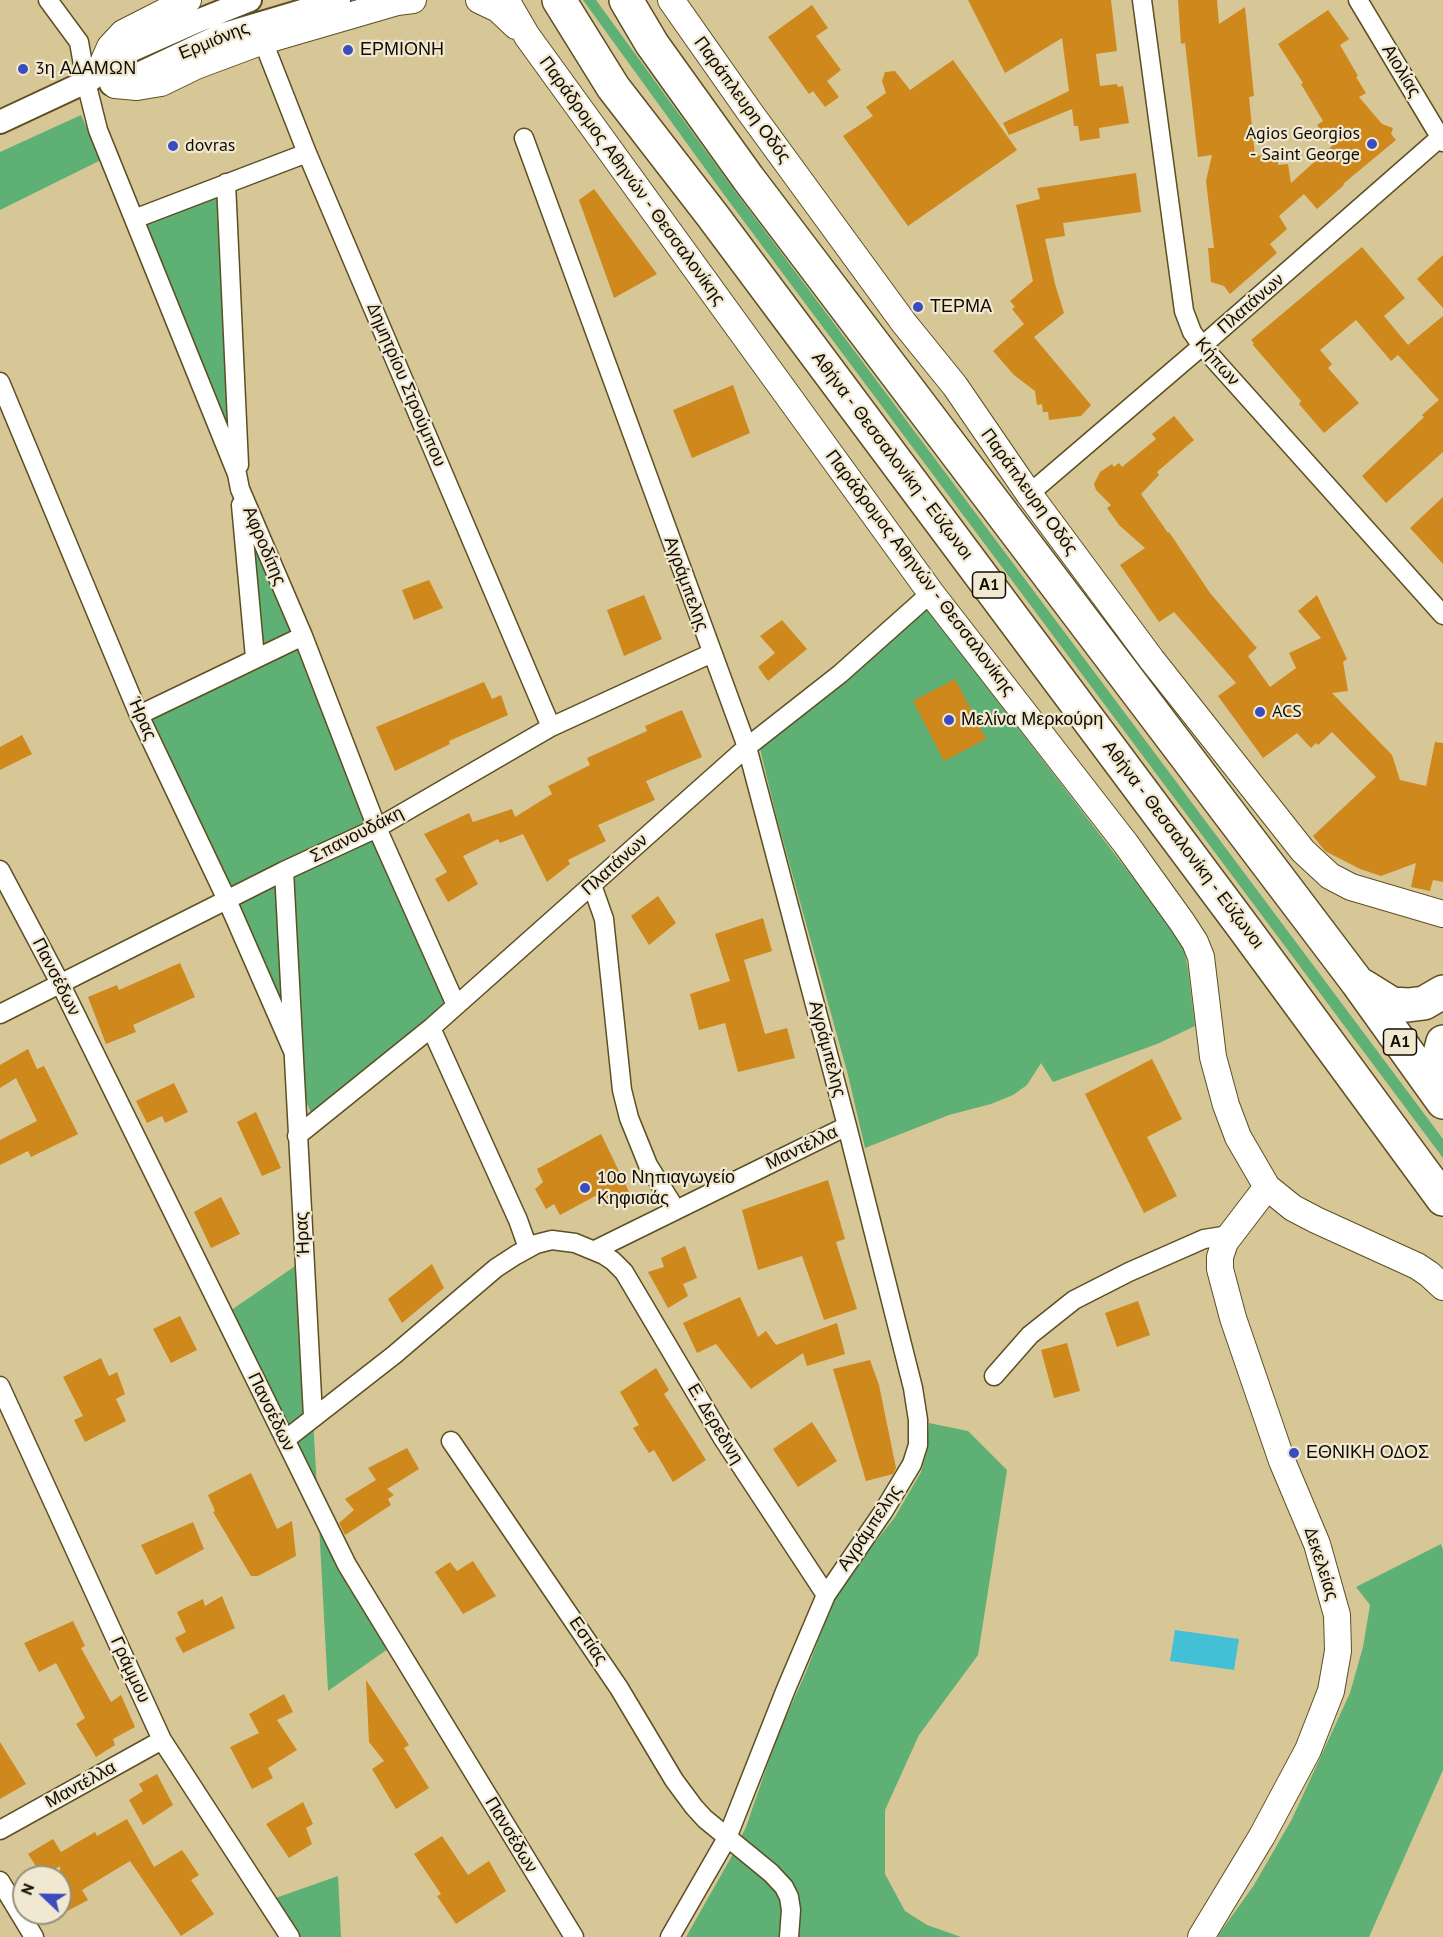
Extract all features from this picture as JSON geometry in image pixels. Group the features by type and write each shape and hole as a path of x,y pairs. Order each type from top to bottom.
{"highway":[{"name":"Αθήνα - Θεσσαλονίκη - Εύζωνοι","path":"559,0 613,87 783,310 1443,1199"},
{"name":"Α1","path":"626,0 652,44 748,178 1357,982 1443,1102"},
{"path":"1357,982 1392,1004 1424,1003 1443,992"},
{"path":"1443,1042 1439,1057 1443,1076"}],"main road":[{"path":"188,0 123,33 110,47 99,77 137,87 161,84 196,66 263,41 397,2 414,0"},
{"path":"479,0 498,9 527,36"},
{"name":"Παράδρομος Αθηνών - Θεσσαλονίκης","path":"506,0 527,36 931,593 1126,844 1195,942 1204,972 1210,1036 1217,1077 1238,1137 1268,1187 1293,1208 1409,1262 1429,1274 1443,1287"},
{"name":"Παράπλευρη Οδός","path":"672,1 770,140 897,313 955,386 1029,494 1152,660 1302,851 1330,876 1351,886 1443,914"},
{"name":"Δεκελείας","path":"1201,1937 1262,1836 1308,1750 1331,1691 1338,1651 1337,1615 1317,1545 1282,1461 1222,1281 1221,1257 1225,1242 1268,1187"}],"street":[{"name":"Αφροδίτης","path":"48,0 79,42 99,77 98,130 237,474 240,489 303,636 377,828 456,1005"},
{"name":"Ερμιόνης","path":"0,122 99,77 200,20 250,0"},
{"name":"Ερμιόνης","path":"99,77 221,35 339,0"},
{"name":"Κήπων","path":"1142,0 1184,311 1192,332 1202,346 1443,615"},
{"name":"Αιολίας","path":"1358,0 1442,138"},
{"name":"Δημητρίου Στρούμπου","path":"263,41 307,153 551,727"},
{"name":"Αγράμπελης","path":"524,138 747,747 848,1126 913,1388 918,1420 918,1445 912,1464 883,1512 826,1595 727,1838 670,1937"},
{"name":"Πλατάνων","path":"1029,494 1442,138"},
{"path":"134,219 307,153"},
{"path":"226,183 240,489 255,658"},
{"name":"Ήρας","path":"0,382 139,715 227,900 293,1051"},
{"name":"Πλατάνων","path":"297,1136 431,1028 747,747 840,674 931,593"},
{"path":"139,715 303,636"},
{"name":"Σπανουδάκη","path":"0,1014 284,871 377,828 551,727 712,654"},
{"name":"Πανσέδων","path":"0,870 60,983 347,1565 574,1937"},
{"name":"Ήρας","path":"284,871 314,1416"},
{"path":"592,885 604,919 622,1090 629,1118 648,1165 675,1210"},
{"path":"431,1028 518,1220 528,1248"},
{"name":"Μαντέλλα","path":"599,1253 675,1210 848,1126"},
{"path":"994,1376 1030,1335 1074,1300 1129,1272 1204,1239 1229,1235"},
{"path":"285,1440 394,1355 496,1268 528,1248 536,1244 560,1240 575,1242 599,1253"},
{"name":"Ε. Δερεδινη","path":"599,1253 613,1261 624,1272 722,1437 796,1553 826,1595"},
{"name":"Γράμμου","path":"0,1386 162,1740 291,1937"},
{"name":"Εστίας","path":"451,1441 620,1688 674,1780 699,1813 784,1887 789,1897 791,1910 789,1937"},
{"name":"Μαντέλλα","path":"0,1830 162,1740"},
{"path":"0,1881 34,1937"}],"green space":[{"path":"583,0 596,0 732,187 1443,1139 1443,1158 725,196"},
{"path":"81,115 101,160 0,210 0,152"},
{"path":"226,183 237,474 134,219"},
{"path":"240,489 456,1005 314,1120 139,715 255,658"},
{"path":"927,609 1179,938 1188,969 1195,1026 1157,1044 1053,1082 1041,1063 1027,1085 1013,1095 991,1104 949,1115 865,1148 848,1075 777,819 760,749 845,683"},
{"path":"304,1260 318,1506 224,1315"},
{"path":"929,1423 968,1431 1007,1470 978,1655 919,1735 885,1810 885,1874 905,1911 927,1925 961,1937 686,1937 746,1827 777,1737 806,1672 838,1589 895,1517 921,1472 927,1451"},
{"path":"318,1506 395,1644 328,1691"},
{"path":"1441,1544 1443,1550 1443,1770 1369,1937 1217,1937 1254,1885 1292,1819 1350,1693 1363,1647 1370,1605 1356,1587"},
{"path":"338,1876 341,1937 290,1937 267,1901"}],"water":[{"path":"1175,1630 1239,1639 1234,1670 1170,1661"}],"building":[{"path":"968,0 1111,0 1117,51 1096,54 1100,86 1117,84 1118,87 1123,86 1129,123 1099,128 1100,138 1080,141 1078,126 1074,126 1072,109 1009,135 1003,123 1069,91 1062,38 1005,73"},
{"path":"1178,0 1217,0 1219,24 1245,7 1254,96 1249,97 1255,156 1278,154 1278,165 1288,164 1291,183 1333,145 1317,125 1323,121 1301,84 1303,83 1278,44 1328,10 1349,39 1340,45 1366,93 1359,97 1382,124 1393,128 1391,134 1396,140 1317,209 1304,194 1279,216 1287,229 1270,244 1277,253 1230,294 1224,286 1211,282 1208,248 1214,248 1206,181 1212,155 1198,157 1185,43 1181,44"},
{"path":"812,5 828,28 816,36 841,70 827,81 839,97 825,107 813,91 809,94 768,37"},
{"path":"953,60 1017,150 908,226 843,136 873,116 866,107 886,93 882,81 885,72 895,71 910,90"},
{"path":"1136,173 1141,212 1063,223 1065,236 1045,239 1064,313 1034,337 1091,405 1081,416 1049,420 1048,412 1043,412 1042,404 1037,405 1035,391 1014,375 993,351 1024,324 1012,309 1015,307 1010,301 1033,281 1016,205 1040,199 1037,188"},
{"path":"594,189 657,274 614,298 579,200"},
{"path":"1362,247 1405,298 1384,316 1408,345 1443,316 1443,452 1386,503 1362,476 1439,400 1398,355 1391,361 1356,320 1320,350 1332,364 1328,368 1359,403 1324,433 1251,340"},
{"path":"1443,255 1443,308 1417,279"},
{"path":"733,385 750,433 692,458 673,410"},
{"path":"1174,416 1194,440 1157,472 1159,475 1141,494 1210,593 1257,648 1248,656 1270,687 1296,668 1289,653 1321,638 1298,611 1317,595 1347,659 1343,662 1348,691 1332,693 1392,755 1400,780 1426,786 1435,742 1443,743 1443,882 1433,880 1430,891 1411,887 1416,863 1381,876 1360,869 1325,851 1313,836 1376,777 1332,732 1318,745 1316,743 1311,748 1297,733 1263,758 1218,696 1236,683 1174,612 1159,622 1120,565 1145,548 1119,525 1107,508 1111,505 1096,490 1094,484 1100,472 1112,464 1114,467 1119,463 1122,467 1156,439 1152,434"},
{"path":"1443,497 1443,564 1410,528"},
{"path":"429,580 443,608 414,620 402,590"},
{"path":"644,595 662,639 624,656 607,610"},
{"path":"782,620 807,649 768,681 758,667 775,653 760,636"},
{"name":"Μελίνα Μερκούρη","path":"955,679 986,739 944,761 913,701"},
{"path":"484,682 492,699 501,695 508,715 449,741 450,744 395,771 376,727"},
{"path":"682,710 702,757 646,781 655,800 598,825 606,841 568,860 570,864 547,882 523,834 500,843 498,839 463,856 478,884 448,902 435,879 447,872 424,834 469,813 473,822 512,809 515,817 552,794 548,786 590,765 587,758 647,731 645,726"},
{"path":"22,735 32,754 0,770 0,747"},
{"path":"658,896 676,923 649,945 631,916"},
{"path":"763,918 772,951 744,960 765,1034 787,1028 795,1058 738,1072 725,1023 699,1030 690,994 730,981 715,934"},
{"path":"180,963 195,997 133,1025 136,1032 106,1044 88,997 117,985 119,990"},
{"path":"28,1049 37,1069 44,1066 78,1134 31,1157 28,1151 0,1165 0,1140 37,1121 16,1078 0,1088 0,1065"},
{"path":"1152,1059 1182,1119 1147,1137 1177,1196 1144,1213 1085,1094"},
{"path":"174,1083 188,1112 165,1123 162,1116 147,1123 136,1101"},
{"path":"256,1112 281,1168 262,1176 237,1122"},
{"path":"601,1134 631,1196 605,1207 599,1194 560,1215 554,1204 546,1209 535,1189 543,1182 537,1169"},
{"path":"828,1180 845,1239 836,1242 857,1309 824,1320 802,1256 758,1270 742,1210"},
{"path":"221,1197 240,1234 211,1248 194,1212"},
{"path":"685,1246 697,1278 683,1284 688,1296 668,1308 648,1272 664,1267 661,1258"},
{"path":"432,1264 444,1288 402,1323 388,1299"},
{"path":"740,1297 758,1337 766,1331 776,1345 837,1323 845,1354 807,1366 803,1353 751,1389 716,1344 697,1353 683,1323"},
{"path":"1138,1301 1150,1335 1117,1347 1105,1313"},
{"path":"180,1316 197,1350 171,1363 153,1329"},
{"path":"1067,1343 1080,1391 1054,1398 1041,1350"},
{"path":"101,1358 109,1376 117,1372 125,1394 116,1399 126,1421 85,1442 74,1420 83,1416 63,1377"},
{"path":"870,1360 879,1385 896,1468 893,1474 866,1481 833,1369"},
{"path":"656,1368 669,1390 664,1394 706,1460 673,1482 654,1450 649,1453 633,1428 639,1425 620,1392"},
{"path":"812,1422 837,1461 798,1487 773,1449"},
{"path":"407,1448 419,1469 387,1489 394,1495 388,1499 391,1505 345,1535 339,1523 354,1510 345,1499 376,1480 368,1468"},
{"path":"251,1473 277,1529 292,1521 296,1556 258,1576 251,1576 213,1512 215,1511 208,1495"},
{"path":"193,1522 204,1549 156,1575 141,1545"},
{"path":"473,1561 496,1596 463,1614 435,1572 450,1562 457,1571"},
{"path":"222,1596 235,1628 183,1653 175,1638 186,1632 177,1612 203,1599 205,1606"},
{"path":"73,1621 85,1646 81,1648 111,1702 121,1695 135,1727 113,1739 115,1745 96,1757 76,1724 85,1718 56,1663 39,1672 24,1643"},
{"path":"366,1680 409,1745 404,1748 429,1788 396,1809 372,1769 384,1761 369,1742"},
{"path":"284,1694 293,1712 277,1720 297,1750 268,1768 273,1778 252,1789 230,1747 259,1733 249,1714"},
{"path":"0,1742 26,1784 0,1799"},
{"path":"157,1774 173,1805 143,1825 129,1800 143,1791 139,1784"},
{"path":"303,1802 313,1824 306,1828 312,1844 289,1858 266,1824"},
{"path":"127,1819 154,1867 182,1850 199,1875 191,1880 214,1914 181,1936 130,1861 82,1890 88,1900 72,1909 72,1865 35,1865 28,1854 53,1839 61,1852 95,1832 97,1836"},
{"path":"442,1836 468,1875 489,1861 506,1891 456,1924 437,1896 441,1894 414,1854"}],"place":[{"name":"ΕΡΜΙΟΝΗ","path":"348,50"},
{"name":"3η ΑΔΑΜΩΝ","path":"23,69"},
{"name":"Agios Georgios - Saint George","path":"1372,144"},
{"name":"dovras","path":"173,146"},
{"name":"ΤΕΡΜΑ","path":"918,307"},
{"name":"ACS","path":"1260,712"},
{"name":"Μελίνα Μερκούρη","path":"949,720"},
{"name":"10ο Νηπιαγωγείο Κηφισιάς","path":"585,1188"},
{"name":"ΕΘΝΙΚΗ ΟΔΟΣ","path":"1294,1453"}]}
